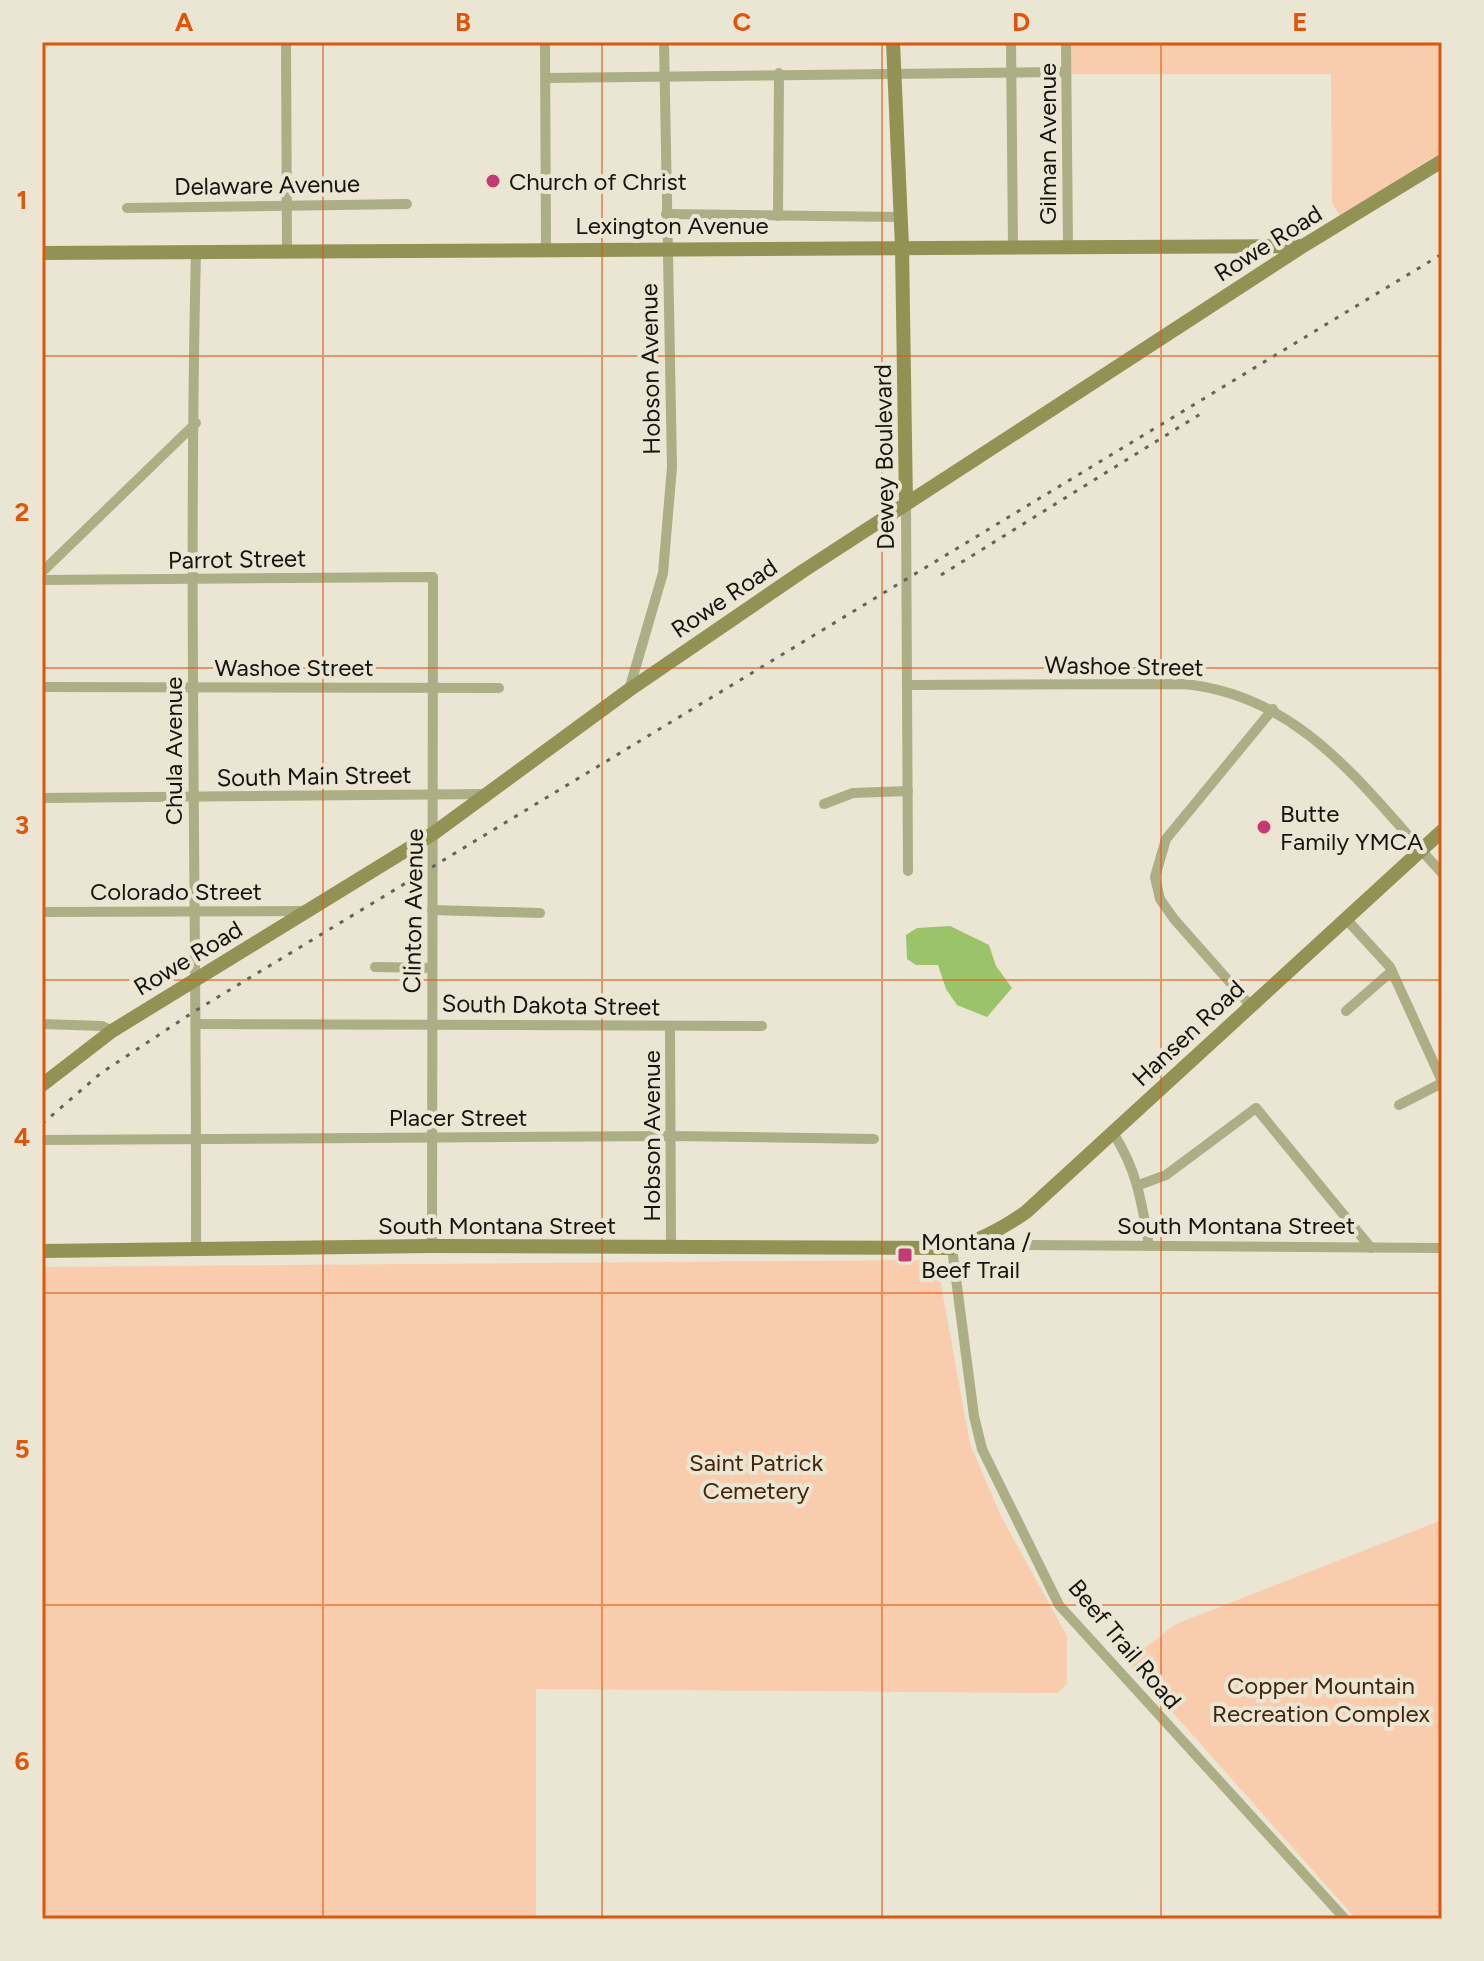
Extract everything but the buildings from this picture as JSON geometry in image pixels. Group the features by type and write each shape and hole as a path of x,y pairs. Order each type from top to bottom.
{"street":[{"path":"286,42 287,250"},
{"path":"545,42 546,247"},
{"name":"Hobson Avenue","path":"629,690 663,573 672,467 664,42"},
{"name":"Dewey Boulevard","path":"893,42 902,247 908,871"},
{"path":"1011,42 1013,246"},
{"name":"Gilman Avenue","path":"1066,42 1068,246"},
{"path":"546,78 1066,72"},
{"path":"778,216 779,73"},
{"name":"Rowe Road","path":"42,1085 112,1031 434,833 629,690 906,503 1303,246 1442,161"},
{"name":"Delaware Avenue","path":"127,208 407,204"},
{"path":"666,214 900,217"},
{"name":"Lexington Avenue","path":"42,253 546,247 1303,246"},
{"name":"Chula Avenue","path":"196,251 192,911 196,1024 196,1251"},
{"path":"42,572 196,423"},
{"name":"Parrot Street","path":"42,580 433,577"},
{"name":"Clinton Avenue","path":"432,1246 433,577"},
{"name":"Washoe Street","path":"908,685 1183,684 1216,687 1273,709 1310,733 1421,851"},
{"name":"Washoe Street","path":"42,687 499,688"},
{"path":"1250,1005 1174,919 1160,899 1155,877 1166,839 1273,709"},
{"path":"824,804 853,793 908,791"},
{"name":"South Main Street","path":"42,798 491,794"},
{"name":"Hansen Road","path":"952,1248 1001,1230 1113,1133 1442,831"},
{"path":"1421,851 1442,873"},
{"path":"432,910 540,913"},
{"name":"Colorado Street","path":"42,912 309,911"},
{"path":"1346,919 1392,971 1442,1082 1399,1105"},
{"path":"375,967 432,968"},
{"path":"1346,1011 1392,971"},
{"path":"42,1024 102,1026 112,1031"},
{"name":"South Dakota Street","path":"196,1024 762,1026"},
{"name":"Hobson Avenue","path":"670,1026 671,1246"},
{"path":"1139,1185 1166,1175 1256,1108 1371,1248"},
{"path":"1113,1133 1126,1152 1139,1185 1149,1246"},
{"name":"Placer Street","path":"42,1140 671,1136 874,1139"},
{"name":"South Montana Street","path":"1029,1245 1442,1248"},
{"name":"South Montana Street","path":"42,1251 432,1246 952,1248"},
{"name":"Beef Trail Road","path":"952,1248 974,1416 982,1449 1059,1605 1345,1919"}],"green space":[{"path":"1070,42 1442,42 1442,152 1340,216 1332,203 1331,74 1070,74"},
{"name":"Saint Patrick Cemetery","path":"922,1260 938,1268 970,1444 1001,1516 1067,1636 1067,1684 1058,1693 536,1689 536,1919 42,1919 42,1267"},
{"name":"Copper Mountain Recreation Complex","path":"1442,1520 1442,1919 1356,1919 1127,1661 1176,1624"}],"shaded area":[{"path":"950,926 989,945 996,966 1012,988 987,1017 957,1005 946,989 938,965 916,965 907,959 906,935 917,928"}],"railway":[{"path":"42,1124 101,1073 195,1011 1442,254"},
{"path":"941,575 1202,413"}],"place":[{"name":"Church of Christ","path":"493,181"},
{"name":"Butte Family YMCA","path":"1264,827"},
{"name":"Montana / Beef Trail","path":"905,1255"}]}
